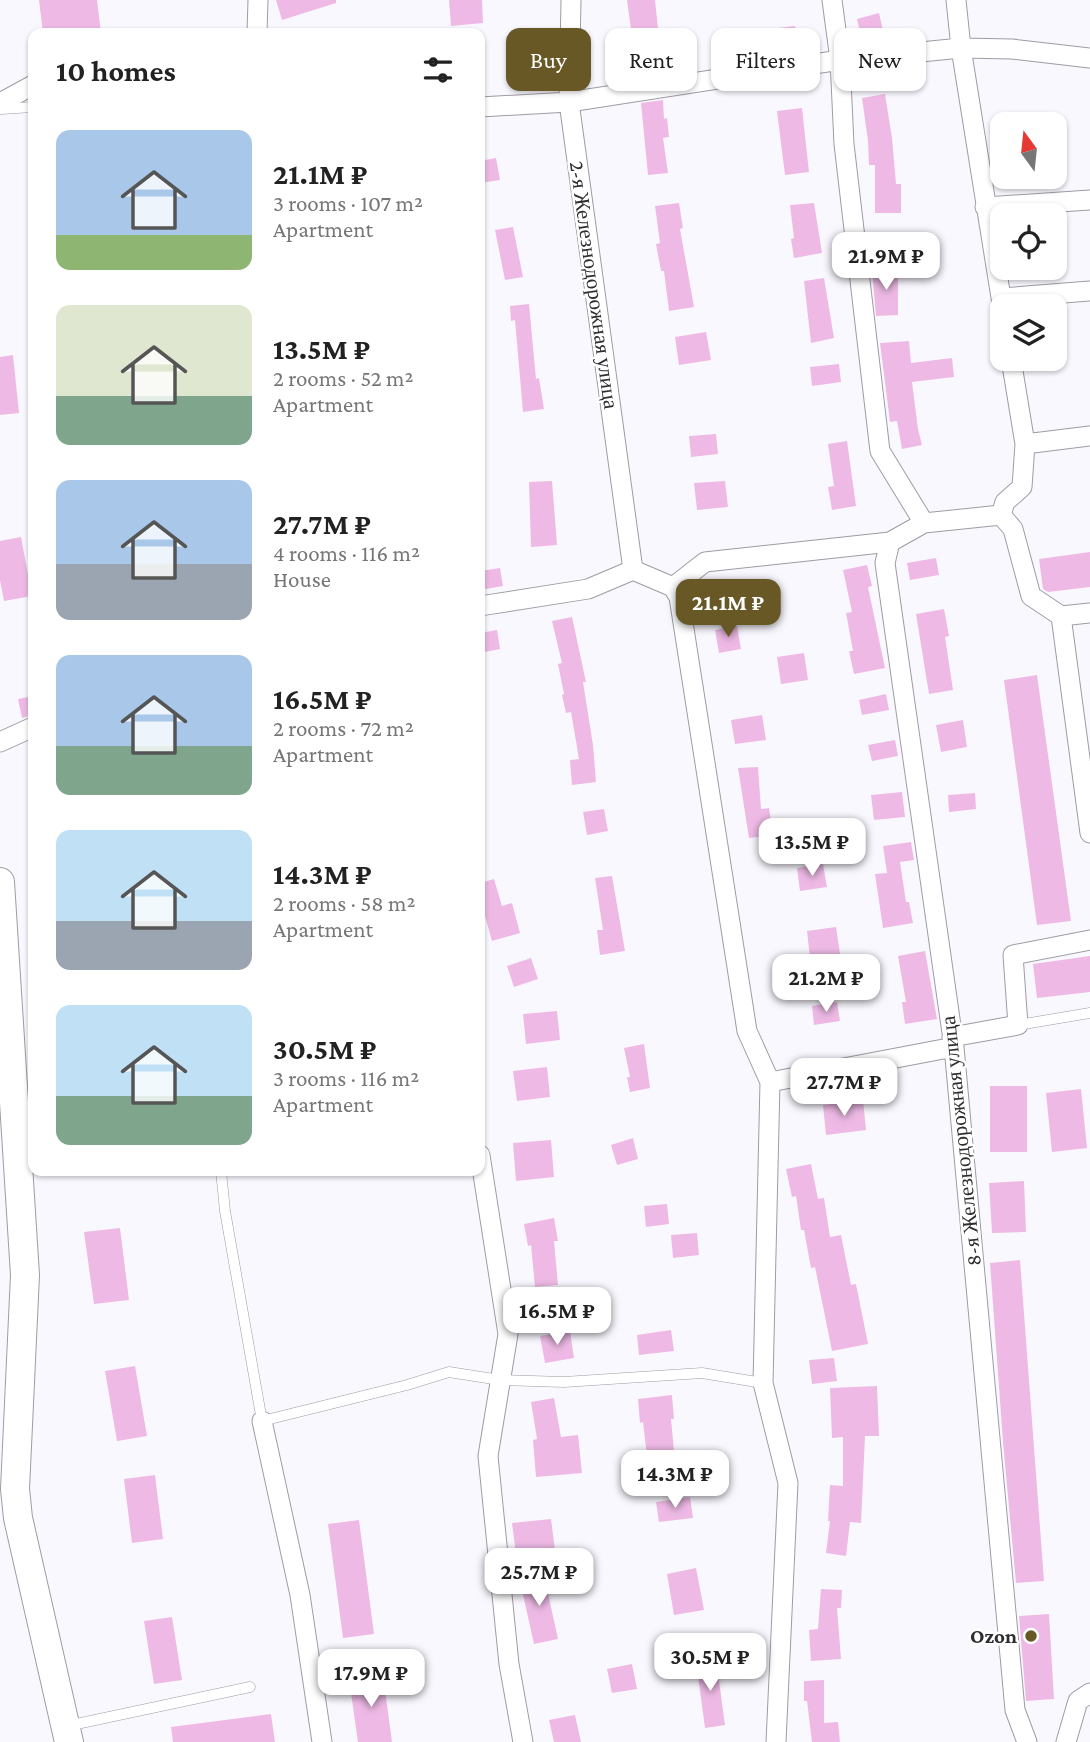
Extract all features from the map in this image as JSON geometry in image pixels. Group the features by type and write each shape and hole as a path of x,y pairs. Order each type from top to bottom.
{"street":[{"path":"257,28 258,0"},
{"name":"2-я Железнодорожная улица","path":"571,0 569,102 633,570"},
{"path":"832,0 836,28"},
{"path":"956,0 961,48 1000,294"},
{"path":"926,51 961,48 1012,49 1090,58"},
{"path":"485,107 569,102 834,61"},
{"path":"0,103 28,88"},
{"path":"841,91 844,144 880,451 924,523"},
{"path":"985,207 1090,200"},
{"path":"1067,294 1090,291"},
{"path":"1001,515 1004,502 1023,486 1025,444 1013,371"},
{"path":"1025,444 1090,436"},
{"path":"673,587 705,562 890,542 924,523 1001,515"},
{"path":"1001,515 1013,529 1031,596 1061,616 1090,613"},
{"name":"8-я Железнодорожная улица","path":"890,542 885,563 953,1042 1015,1710 1027,1742"},
{"path":"485,605 588,589 633,570 673,587 679,597 747,1031 770,1082 763,1383 788,1483 776,1742"},
{"path":"1061,616 1090,833"},
{"path":"0,742 28,729"},
{"path":"0,881 25,1275 15,1489 18,1518 68,1734"},
{"path":"770,1082 1018,1025 1013,955 1090,940"},
{"path":"483,1176 508,1334 488,1455 509,1664 523,1742"},
{"path":"262,1421 300,1595 321,1742"},
{"path":"1066,1742 1078,1701 1090,1693"}],"lane":[{"path":"0,109 28,107"},
{"path":"1018,1025 1090,1013"},
{"path":"222,1176 225,1211 262,1421 408,1385 449,1372 500,1380 564,1382 702,1373 763,1383"},
{"path":"68,1734 250,1686"}],"building":[{"path":"39,0 97,0 100,28 42,28"},
{"path":"276,0 336,0 336,3 282,20"},
{"path":"449,0 482,0 483,23 451,26"},
{"path":"627,0 655,0 658,28 631,28"},
{"path":"879,13 882,28 859,28 857,19"},
{"path":"885,94 896,184 901,184 901,213 875,213 875,165 869,165 862,98"},
{"path":"663,100 669,137 663,138 668,173 648,175 641,103"},
{"path":"802,108 809,172 785,175 777,111"},
{"path":"496,158 500,180 485,182 485,160"},
{"path":"679,203 683,228 680,229 694,307 669,311 664,271 661,271 656,244 660,243 655,206"},
{"path":"814,203 822,253 794,258 790,205"},
{"path":"513,227 523,277 505,280 495,230"},
{"path":"898,270 898,315 876,316 872,271"},
{"path":"824,278 834,338 811,343 804,281"},
{"path":"529,304 536,379 539,378 544,409 523,412 515,320 511,321 510,306"},
{"path":"706,332 711,360 679,365 675,337"},
{"path":"909,341 911,363 952,358 954,377 912,382 922,445 902,449 897,421 890,422 880,343"},
{"path":"13,355 19,413 0,415 0,357"},
{"path":"839,364 841,382 812,386 810,367"},
{"path":"716,434 718,454 691,457 689,436"},
{"path":"847,441 856,506 832,510 828,487 834,486 828,444"},
{"path":"552,481 557,545 531,547 529,482"},
{"path":"725,481 728,507 697,510 694,483"},
{"path":"21,537 28,575 28,597 4,601 0,580 0,541"},
{"path":"1090,552 1090,587 1048,592 1043,589 1039,559"},
{"path":"936,558 939,575 910,580 907,563"},
{"path":"867,565 872,586 868,587 885,668 854,674 846,613 852,612 843,570"},
{"path":"500,568 503,586 485,589 485,570"},
{"path":"733,583 736,599 713,602 711,586"},
{"path":"944,609 953,690 929,694 916,614"},
{"path":"572,617 586,682 583,682 596,782 572,785 570,760 579,759 571,712 566,713 562,695 564,694 558,664 562,663 552,621"},
{"path":"737,626 741,649 719,653 715,630"},
{"path":"497,630 500,649 485,652 485,632"},
{"path":"804,653 808,680 781,684 777,657"},
{"path":"1037,675 1071,921 1037,925 1004,680"},
{"path":"886,694 889,710 862,715 859,700"},
{"path":"28,697 28,716 22,718 18,699"},
{"path":"762,715 766,740 735,744 731,720"},
{"path":"963,720 967,747 941,752 936,725"},
{"path":"895,740 898,756 872,761 868,745"},
{"path":"758,767 761,809 769,808 773,835 749,838 738,768"},
{"path":"902,792 905,817 874,820 871,795"},
{"path":"975,793 976,809 949,812 948,795"},
{"path":"604,809 608,831 587,835 583,812"},
{"path":"911,842 914,860 900,862 906,902 909,902 913,923 883,928 875,874 887,873 883,846"},
{"path":"823,864 827,887 800,891 797,868"},
{"path":"612,876 625,951 600,955 597,930 603,930 595,878"},
{"path":"494,879 502,906 512,903 520,933 492,941 485,916 485,882"},
{"path":"836,927 840,954 810,958 807,931"},
{"path":"925,951 937,1019 905,1024 902,1002 906,1002 898,956"},
{"path":"1090,956 1090,992 1037,998 1033,964"},
{"path":"531,958 538,979 514,987 507,966"},
{"path":"837,1002 840,1021 814,1025 812,1006"},
{"path":"557,1011 560,1040 526,1044 523,1014"},
{"path":"644,1044 650,1088 630,1092 624,1048"},
{"path":"547,1067 550,1097 517,1101 513,1071"},
{"path":"990,1086 1027,1086 1027,1152 990,1152"},
{"path":"1081,1089 1087,1148 1052,1152 1046,1093"},
{"path":"863,1100 866,1130 826,1135 823,1105"},
{"path":"633,1138 638,1159 617,1165 611,1145"},
{"path":"551,1140 554,1177 516,1181 513,1143"},
{"path":"811,1164 818,1199 824,1198 830,1237 841,1235 851,1285 856,1284 868,1344 832,1351 815,1267 811,1268 796,1196 792,1197 786,1169"},
{"path":"1024,1181 1026,1232 992,1233 989,1183"},
{"path":"667,1204 669,1224 646,1227 644,1206"},
{"path":"554,1218 558,1241 554,1241 558,1285 535,1287 531,1245 528,1246 524,1224"},
{"path":"120,1228 129,1300 94,1304 84,1232"},
{"path":"697,1233 699,1255 673,1258 671,1235"},
{"path":"1020,1260 1044,1581 1016,1583 990,1263"},
{"path":"671,1330 674,1351 639,1355 637,1335"},
{"path":"570,1331 574,1358 545,1363 540,1336"},
{"path":"834,1358 837,1381 812,1384 809,1360"},
{"path":"135,1366 147,1436 117,1441 105,1371"},
{"path":"877,1386 879,1436 865,1436 861,1523 850,1522 846,1556 826,1553 830,1521 830,1485 843,1486 843,1437 832,1438 830,1388"},
{"path":"672,1395 675,1462 648,1465 638,1399"},
{"path":"554,1398 561,1437 578,1435 582,1473 536,1477 533,1440 537,1439 531,1402"},
{"path":"155,1475 163,1539 132,1543 124,1479"},
{"path":"690,1497 693,1518 659,1522 656,1502"},
{"path":"551,1519 555,1550 516,1554 512,1523"},
{"path":"359,1520 374,1634 343,1638 328,1524"},
{"path":"696,1568 704,1610 674,1615 667,1574"},
{"path":"550,1574 553,1587 547,1589 558,1639 534,1644 520,1581"},
{"path":"821,1589 842,1590 841,1608 837,1608 841,1659 811,1661 809,1630 818,1629"},
{"path":"1049,1614 1054,1699 1026,1701 1019,1616"},
{"path":"172,1617 182,1680 154,1684 144,1621"},
{"path":"716,1659 725,1725 705,1728 696,1661"},
{"path":"632,1664 637,1689 612,1693 607,1669"},
{"path":"383,1675 392,1742 358,1742 349,1679"},
{"path":"824,1680 824,1723 838,1722 840,1742 812,1742 807,1701 804,1701 804,1681"},
{"path":"271,1714 275,1742 173,1742 171,1727"},
{"path":"575,1715 581,1742 554,1742 549,1720"}],"place":[{"name":"Ozon","path":"1031,1636"}]}
